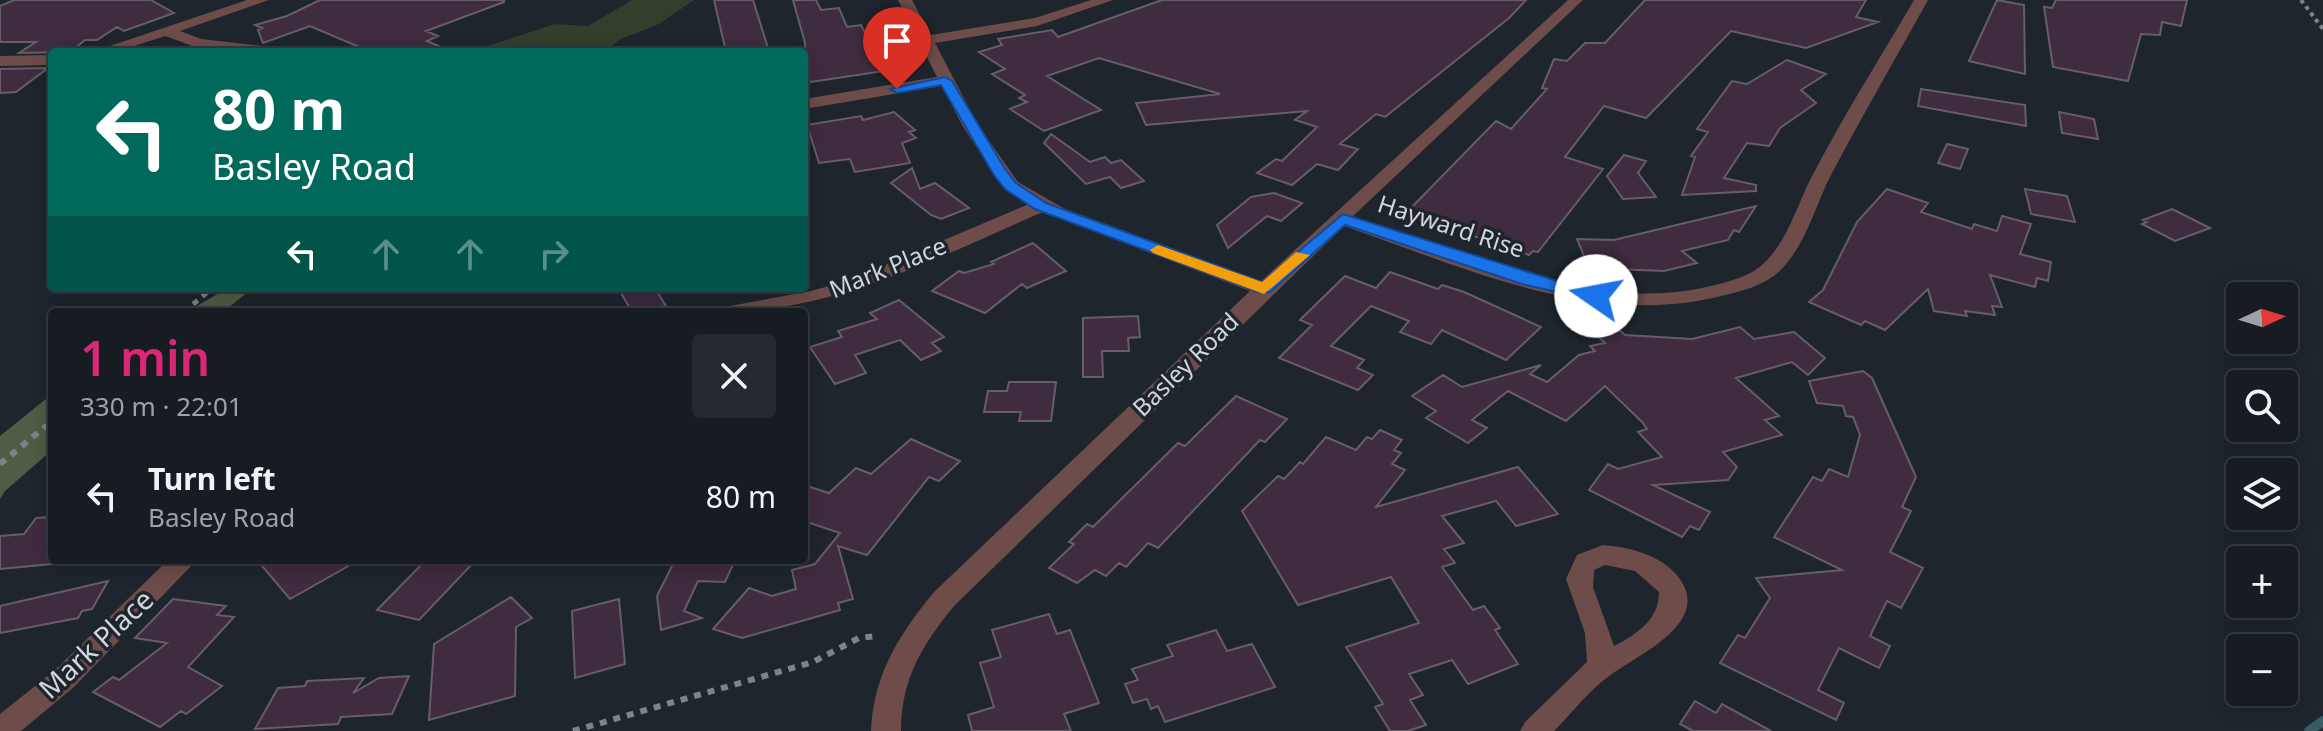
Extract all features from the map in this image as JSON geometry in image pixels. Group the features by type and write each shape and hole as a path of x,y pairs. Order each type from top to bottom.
{"street":[{"path":"114,48 262,0"},
{"path":"905,0 945,81 1011,186 1041,206 1264,289"},
{"path":"926,40 1037,22 1106,0"},
{"name":"Basley Road","path":"886,731 889,688 901,658 925,621 1264,289 1576,0"},
{"name":"Hayward Rise","path":"1343,219 1569,291 1630,300 1695,297 1726,290 1767,271 1792,240 1819,181 1921,0"},
{"path":"168,32 198,43 239,48"},
{"path":"0,61 48,60"},
{"path":"808,103 945,81"},
{"name":"Mark Place","path":"752,308 814,297 854,285 1041,206"},
{"name":"Mark Place","path":"6,726 64,679 180,564"},
{"path":"1535,731 1601,666"}],"path":[{"path":"2301,0 2323,29"},
{"path":"189,308 207,292"},
{"path":"0,464 48,424"},
{"path":"573,731 813,662 859,638 877,636"}],"green space":[{"path":"632,0 694,0 659,24 621,39 608,48 481,48 555,24 588,26"},
{"path":"221,292 248,292 228,308 188,308"},
{"path":"48,397 48,453 0,499 0,436"}],"building":[{"path":"14,0 151,0 174,13 124,31 117,27 97,40 85,40 75,48 48,48 48,52 19,53 36,42 0,42 0,6"},
{"path":"320,0 504,0 426,31 438,36 427,41 443,48 362,48 310,26 263,43 258,30 262,28 255,25 287,16"},
{"path":"714,0 753,0 768,48 725,48"},
{"path":"793,0 816,0 821,10 839,8 847,27 861,25 884,71 811,82 808,79 808,48 805,48"},
{"path":"1162,0 1526,0 1509,18 1385,117 1376,114 1340,144 1358,149 1338,170 1317,164 1292,185 1257,173 1276,159 1282,161 1317,127 1295,120 1307,111 1146,125 1136,103 1220,94 1099,58 1047,76 1101,110 1044,131 1010,109 1027,102 1019,98 1025,95 992,74 1005,69 979,52 1002,45 998,39 1052,30 1058,37"},
{"path":"1645,0 1866,0 1856,17 1878,22 1806,48 1731,31 1646,118 1604,106 1565,157 1603,169 1538,252 1533,251 1529,255 1406,213 1496,121 1511,129 1547,89 1542,88 1554,59 1567,61 1585,43 1605,43"},
{"path":"1997,0 2024,5 2025,74 1969,61"},
{"path":"2056,0 2187,0 2181,26 2162,22 2160,35 2141,34 2128,81 2053,67 2044,7 2052,8"},
{"path":"1787,60 1826,74 1801,90 1816,103 1780,128 1769,146 1747,143 1724,178 1756,185 1756,191 1682,195 1695,157 1691,156 1708,132 1697,129 1732,81 1747,84"},
{"path":"48,68 16,92 0,93 0,69"},
{"path":"1921,89 2025,105 2026,126 1918,106"},
{"path":"894,112 915,130 909,132 916,138 902,143 910,163 855,172 850,159 819,163 808,125 861,116 863,120"},
{"path":"2059,112 2094,119 2098,139 2062,133"},
{"path":"1051,134 1090,162 1105,157 1111,163 1121,160 1144,181 1121,188 1110,177 1086,184 1044,143"},
{"path":"1947,144 1968,149 1960,169 1938,163"},
{"path":"1624,155 1646,161 1638,173 1656,197 1623,199 1607,176"},
{"path":"912,168 920,189 935,183 969,208 941,219 931,215 891,183"},
{"path":"1887,189 1928,203 1921,212 1972,229 1974,224 1997,231 2002,216 2031,224 2020,254 2051,262 2048,281 2037,278 2035,287 1990,275 2002,307 1992,306 1995,315 1965,311 1967,316 1934,311 1928,289 1885,330 1865,321 1861,325 1809,302 1823,290 1857,222"},
{"path":"2025,189 2067,196 2075,222 2031,214"},
{"path":"1274,193 1302,203 1281,221 1267,216 1228,248 1217,225 1251,197"},
{"path":"1756,206 1739,232 1734,230 1728,240 1682,251 1697,263 1664,271 1589,268 1577,239 1614,240"},
{"path":"2172,209 2210,228 2175,241 2142,224 2147,222 2143,220"},
{"path":"1033,243 1066,271 1027,288 1022,284 985,313 932,291 959,271 964,273 994,264 991,262"},
{"path":"1390,272 1438,289 1442,285 1464,292 1541,327 1506,360 1442,330 1431,344 1400,332 1409,321 1371,306 1331,346 1364,360 1357,368 1373,375 1358,390 1279,358 1312,325 1300,320 1345,276 1376,288"},
{"path":"620,292 657,292 666,306 655,308 630,308"},
{"path":"899,300 944,337 932,343 941,351 921,360 900,340 855,355 866,373 835,384 810,347 842,337 838,331 877,319 870,313"},
{"path":"1138,316 1140,337 1128,338 1129,351 1102,351 1103,377 1083,377 1083,318"},
{"path":"1608,320 1625,335 1692,339 1740,327 1754,339 1794,332 1825,358 1808,375 1792,362 1736,378 1779,416 1765,420 1782,435 1723,452 1737,467 1728,480 1653,485 1710,512 1699,530 1690,526 1682,537 1589,490 1608,464 1618,469 1662,457 1638,432 1647,429 1643,423 1605,386 1566,421 1508,391 1472,420 1487,428 1468,443 1426,418 1436,411 1412,396 1443,375 1462,387 1541,365 1530,374 1547,382 1579,355 1595,351 1590,346 1605,343 1586,326"},
{"path":"1863,371 1872,378 1916,477 1902,507 1911,511 1890,552 1923,568 1901,608 1887,601 1870,636 1890,646 1879,668 1839,648 1818,690 1844,703 1836,720 1720,663 1738,635 1745,638 1770,598 1756,578 1842,570 1774,537 1813,477 1822,481 1829,469 1848,477 1860,435 1853,417 1846,416 1843,406 1817,403 1809,381"},
{"path":"1009,382 1056,382 1051,421 1019,421 1021,412 984,412 988,391 1007,391"},
{"path":"1236,396 1287,419 1265,442 1260,440 1158,548 1148,543 1126,567 1119,563 1106,576 1095,570 1077,583 1049,568 1074,544 1069,542 1087,524 1093,527 1178,443 1185,446"},
{"path":"1380,430 1402,440 1394,450 1401,453 1392,464 1405,470 1376,507 1518,467 1558,514 1516,526 1496,501 1442,516 1464,543 1444,549 1455,563 1442,567 1473,610 1484,606 1500,628 1495,630 1518,664 1468,684 1452,660 1409,674 1423,695 1410,700 1426,725 1408,731 1390,731 1375,707 1383,704 1346,647 1419,623 1391,577 1298,605 1242,511 1278,476 1284,479 1300,462 1303,464 1326,437 1356,450 1367,437 1372,439"},
{"path":"911,439 960,461 939,481 929,477 867,555 838,546 853,599 838,603 840,610 742,638 713,629 749,588 772,596 796,589 792,570 815,564 840,533 808,522 808,486 829,493 856,468 871,474"},
{"path":"48,517 48,564 52,564 0,569 0,536 24,534 36,518"},
{"path":"260,564 352,564 290,599"},
{"path":"422,564 472,564 419,620 377,610"},
{"path":"673,564 733,564 725,582 698,581 684,611 702,618 661,630 657,596"},
{"path":"108,581 92,609 82,611 78,618 0,633 0,606"},
{"path":"511,597 532,618 516,627 515,696 429,720 434,644"},
{"path":"173,599 226,606 217,615 234,617 188,667 222,686 186,714 181,711 160,727 93,692 113,677 119,680 167,643 135,638"},
{"path":"619,599 625,664 575,678 572,611"},
{"path":"1049,614 1057,634 1070,630 1099,703 1064,714 1071,731 972,731 968,715 994,707 980,663 1001,657 992,630"},
{"path":"1216,630 1227,651 1252,644 1275,687 1165,722 1158,706 1151,709 1147,699 1133,703 1125,684 1138,680 1132,669 1173,656 1167,645"},
{"path":"409,676 392,714 341,717 338,724 255,729 278,688 305,686 307,681 364,678 353,693 379,678"},
{"path":"1695,701 1716,713 1722,704 1771,731 1693,731 1680,724"}],"waterway":[{"path":"2309,731 2323,721"}],"slow traffic":[{"path":"1158,250 1264,289 1302,255"}],"route":[{"path":"897,89 945,81 999,171 1011,186 1041,206 1264,289 1343,219 1528,280 1596,296"}]}
